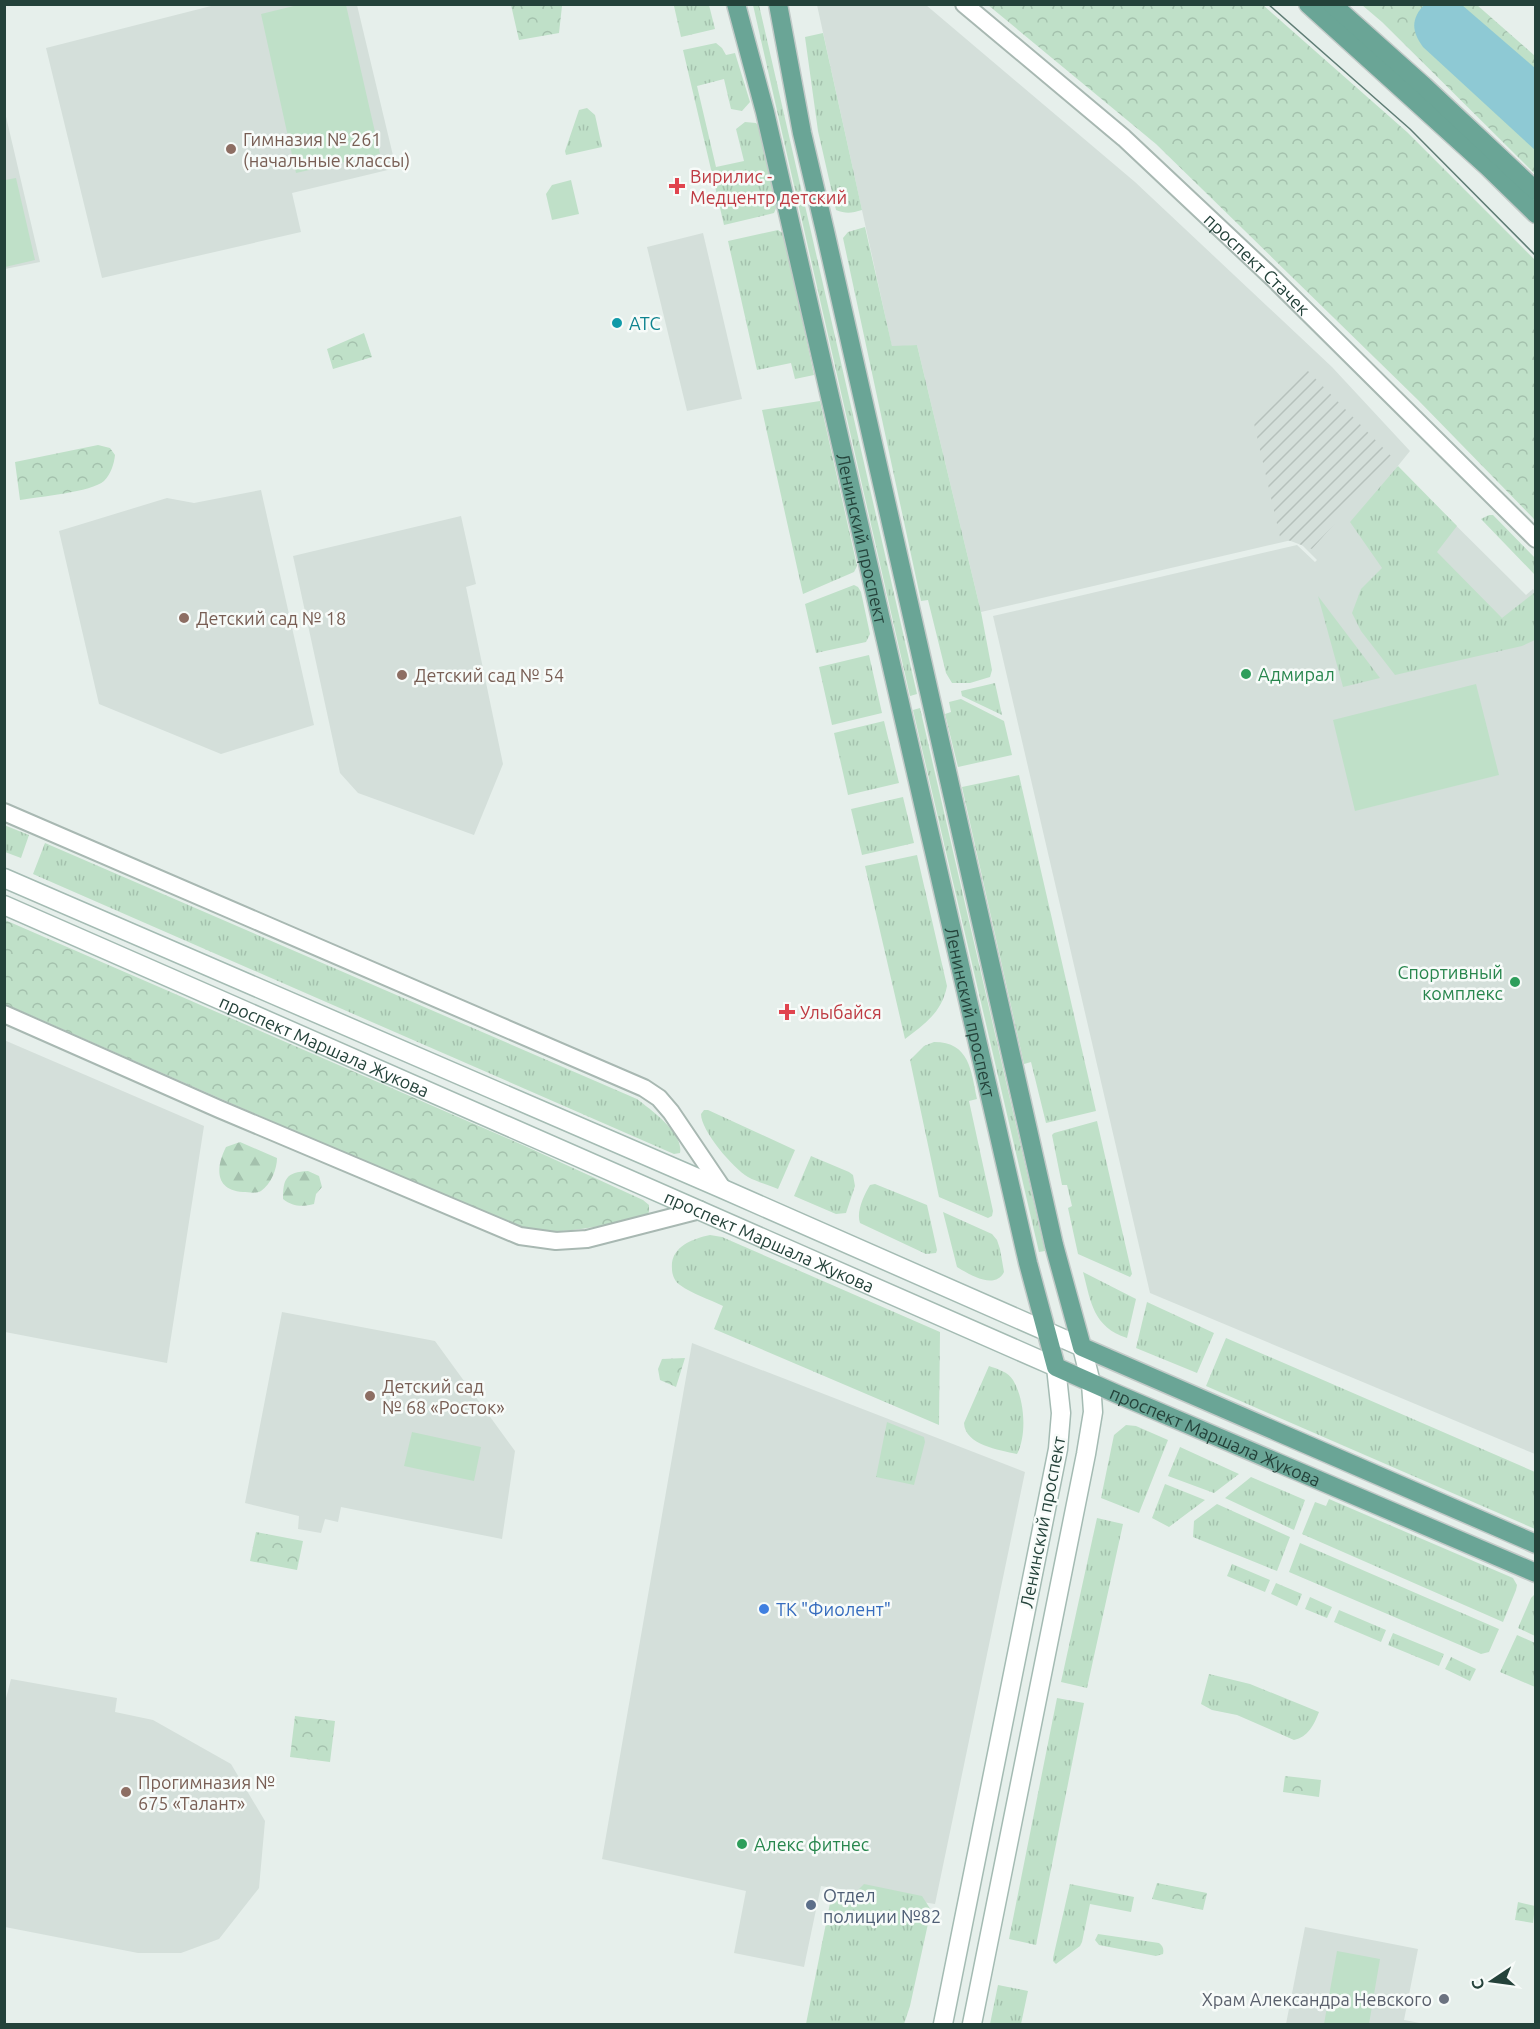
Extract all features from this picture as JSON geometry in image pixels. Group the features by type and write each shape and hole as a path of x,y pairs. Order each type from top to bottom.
{"main road":[{"name":"Ленинский проспект","path":"736,4 765,112 1004,1160 1045,1332 1056,1367 1061,1413 1058,1449 943,2025"},
{"name":"Ленинский проспект","path":"778,4 802,133 1049,1222 1091,1383 1093,1412 1086,1454 972,2025"},
{"path":"1308,4 1488,167 1536,214"},
{"path":"1332,4 1536,191"},
{"name":"проспект Маршала Жукова","path":"4,878 1536,1544"},
{"name":"проспект Маршала Жукова","path":"4,905 1091,1383 1536,1573"}],"street":[{"name":"проспект Стачек","path":"964,4 1124,138 1290,294 1536,539"},
{"path":"4,812 644,1088 660,1098 671,1112 723,1189"},
{"path":"4,1014 210,1106 520,1236 556,1241 587,1239 700,1210"}],"shaded area":[{"name":"Гимназия № 261 (начальные классы)","path":"215,5 357,5 396,168 292,193 301,232 102,278 46,48"},
{"path":"817,5 926,5 1135,182 1332,367 1410,451 1397,467 1526,595 1533,589 1535,592 1535,1454 1150,1293 993,616 1297,545 1315,562 1317,560 1296,539 981,612 917,345 892,347"},
{"path":"4,108 40,262 5,269 4,269"},
{"path":"703,233 742,399 687,411 647,247"},
{"path":"1305,368 1393,458 1312,549 1280,537 1253,419"},
{"name":"Детский сад № 18","path":"261,490 314,725 221,754 99,704 59,531 167,498 194,503"},
{"name":"Детский сад № 54","path":"461,516 476,584 466,587 503,764 474,835 358,793 340,773 293,556"},
{"path":"4,1040 204,1126 167,1363 5,1332"},
{"name":"Детский сад № 68 «Росток»","path":"282,1312 435,1341 515,1451 502,1539 341,1507 338,1522 325,1519 321,1533 298,1529 299,1516 245,1503"},
{"path":"692,1343 1025,1472 935,1904 821,1886 804,1967 734,1953 746,1891 602,1859"},
{"name":"Прогимназия № 675 «Талант»","path":"11,1679 117,1698 115,1712 153,1720 231,1764 265,1821 259,1888 219,1939 181,1953 138,1953 5,1927 4,1706"},
{"path":"1305,1927 1418,1949 1404,2020 1425,2024 1286,2024"}],"green space":[{"path":"302,4 346,5 380,154 296,173 261,14"},
{"path":"511,4 567,5 562,6 559,33 519,40"},
{"path":"709,5 715,29 681,37 674,6"},
{"path":"753,5 759,5 917,694 910,696"},
{"path":"988,5 1263,5 1407,132 1535,260 1535,520 1418,400 1156,144"},
{"path":"1362,5 1477,5 1535,56 1535,174 1382,22"},
{"path":"823,33 862,210 852,212 836,210 818,131 805,37"},
{"path":"716,43 726,55 735,53 750,102 742,111 731,109 724,79 697,86 716,167 744,161 736,129 745,122 756,123 759,127 777,206 774,213 724,225 683,50"},
{"path":"587,108 595,115 602,147 566,155 565,151 579,110"},
{"path":"16,178 35,260 5,267 5,180"},
{"path":"571,180 579,214 552,220 546,194 552,185"},
{"path":"865,227 892,346 917,345 981,612 992,670 990,677 970,683 952,683 946,673 928,600 921,601 843,238 848,232"},
{"path":"778,230 784,234 814,375 795,379 791,363 757,370 728,241"},
{"path":"364,333 372,357 333,369 327,349"},
{"path":"820,401 857,566 854,572 803,594 762,410"},
{"path":"98,445 110,448 115,455 112,469 104,481 77,491 20,500 15,462"},
{"path":"1398,466 1457,526 1437,552 1502,618 1535,594 1535,640 1522,646 1395,675 1361,631 1352,613 1361,589 1382,568 1350,522"},
{"path":"1493,515 1535,558 1534,574 1481,519"},
{"path":"854,585 861,592 870,634 866,642 816,653 805,604"},
{"path":"1318,596 1380,678 1343,687"},
{"path":"869,655 882,713 832,725 819,667"},
{"path":"995,683 1002,715 962,696 961,691"},
{"path":"1476,684 1499,775 1355,811 1333,720"},
{"path":"961,699 1004,721 1012,755 958,767 945,714 951,712 949,702"},
{"path":"920,708 1045,1251 1039,1252 913,710"},
{"path":"884,721 899,783 848,795 834,733"},
{"path":"1019,775 1096,1111 1046,1123 1031,1062 1024,1064 962,787"},
{"path":"903,797 914,843 862,855 851,809"},
{"path":"4,825 29,835 21,858 5,852"},
{"path":"45,843 637,1099 672,1130 680,1145 680,1153 674,1154 33,874"},
{"path":"917,855 947,986 937,1010 905,1039 865,866"},
{"path":"5,920 525,1146 643,1200 649,1205 649,1212 645,1217 583,1229 551,1232 520,1230 5,1004"},
{"path":"934,1042 946,1043 955,1047 967,1060 970,1069 977,1099 969,1101 993,1211 992,1216 988,1218 939,1197 910,1060 924,1046"},
{"path":"704,1110 795,1150 778,1189 748,1177 727,1158 706,1130 701,1114"},
{"path":"1097,1121 1132,1274 1130,1277 1078,1254 1068,1208 1072,1206 1067,1185 1062,1185 1052,1135"},
{"path":"240,1142 277,1158 275,1171 265,1188 259,1192 234,1190 222,1182 219,1170 226,1147"},
{"path":"811,1156 853,1175 855,1186 846,1213 836,1214 794,1196"},
{"path":"308,1171 319,1176 322,1187 316,1194 314,1204 298,1206 283,1199 287,1178 295,1173"},
{"path":"875,1184 927,1205 936,1253 926,1254 860,1223 859,1214 863,1199 870,1185"},
{"path":"943,1212 992,1234 1000,1249 1004,1272 1000,1277 995,1280 982,1279 957,1267"},
{"path":"710,1235 722,1237 940,1332 939,1425 714,1329 723,1306 680,1285 674,1278 672,1269 672,1261 678,1250 696,1239"},
{"path":"1083,1272 1136,1299 1127,1338 1107,1327 1100,1320 1091,1303"},
{"path":"1147,1302 1214,1333 1197,1373 1136,1348"},
{"path":"1226,1338 1535,1472 1535,1529 1206,1386"},
{"path":"685,1358 676,1387 660,1380 658,1369 662,1359"},
{"path":"989,1366 1011,1377 1020,1397 1023,1428 1017,1454 984,1445 970,1437 966,1430 964,1423"},
{"path":"887,1422 924,1437 925,1442 914,1485 876,1477"},
{"path":"1126,1425 1136,1426 1168,1440 1139,1513 1101,1498 1114,1435"},
{"path":"412,1432 481,1447 474,1481 404,1466"},
{"path":"1180,1447 1239,1474 1214,1493 1168,1476"},
{"path":"1251,1477 1305,1500 1294,1530 1225,1498"},
{"path":"1165,1484 1205,1500 1169,1527 1152,1518"},
{"path":"1329,1499 1513,1578 1517,1585 1516,1590 1503,1622 1302,1534 1315,1502 1326,1506"},
{"path":"1217,1504 1290,1537 1277,1571 1193,1537 1194,1521"},
{"path":"1097,1518 1123,1524 1087,1688 1061,1682"},
{"path":"256,1532 303,1541 297,1570 250,1561"},
{"path":"1300,1543 1499,1629 1489,1652 1481,1654 1289,1572"},
{"path":"1232,1564 1270,1580 1265,1592 1227,1576"},
{"path":"1276,1583 1302,1594 1297,1606 1271,1594"},
{"path":"1535,1594 1535,1636 1518,1628"},
{"path":"1310,1597 1332,1607 1327,1618 1305,1609"},
{"path":"1339,1610 1386,1630 1381,1642 1334,1622"},
{"path":"1393,1633 1444,1654 1439,1666 1388,1645"},
{"path":"1517,1635 1535,1643 1535,1687 1500,1672"},
{"path":"1451,1657 1476,1669 1470,1681 1445,1669"},
{"path":"1209,1674 1250,1684 1319,1712 1310,1730 1294,1740 1237,1715 1212,1710 1201,1704"},
{"path":"1057,1698 1084,1703 1036,1945 1009,1939"},
{"path":"295,1716 335,1721 330,1762 290,1757"},
{"path":"1285,1776 1321,1780 1319,1797 1283,1792"},
{"path":"1157,1883 1207,1893 1203,1910 1152,1899"},
{"path":"864,1884 922,1896 931,1910 904,2024 806,2024 831,1898 836,1893 857,1891"},
{"path":"1070,1884 1134,1897 1131,1912 1090,1904 1080,1946 1056,1964 1053,1958"},
{"path":"1518,1902 1535,1906 1533,1923 1515,1920"},
{"path":"1098,1934 1159,1943 1163,1948 1163,1954 1156,1956 1099,1945 1095,1940"},
{"path":"1337,1951 1380,1959 1369,2024 1324,2024"},
{"path":"998,1985 1028,1991 1021,2024 990,2024"}],"water":[{"path":"1425,4 1462,5 1535,68 1535,150 1423,47 1416,36 1414,25 1417,14"}],"tram line":[{"path":"1268,4 1410,129 1536,256"}],"place":[{"name":"Гимназия № 261 (начальные классы)","path":"231,149"},
{"name":"Вирилис - Медцентр детский","path":"677,186"},
{"name":"АТС","path":"617,323"},
{"name":"Детский сад № 18","path":"184,618"},
{"name":"Адмирал","path":"1246,674"},
{"name":"Детский сад № 54","path":"402,675"},
{"name":"Спортивный комплекс","path":"1515,982"},
{"name":"Улыбайся","path":"787,1012"},
{"name":"Детский сад № 68 «Росток»","path":"370,1396"},
{"name":"ТК \"Фиолент\"","path":"764,1609"},
{"name":"Прогимназия № 675 «Талант»","path":"126,1792"},
{"name":"Алекс фитнес","path":"742,1844"},
{"name":"Отдел полиции №82","path":"811,1905"},
{"name":"Храм Александра Невского","path":"1444,1999"}]}
